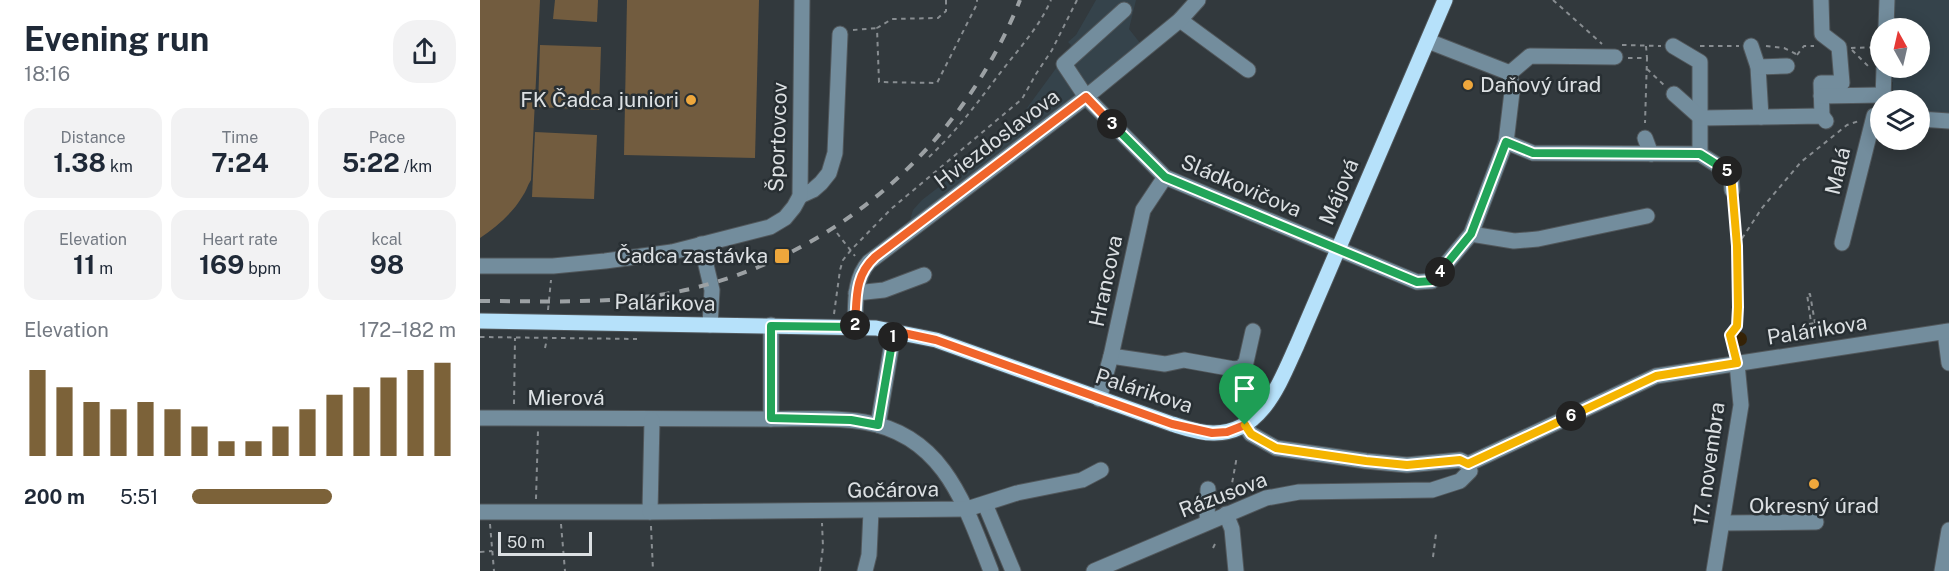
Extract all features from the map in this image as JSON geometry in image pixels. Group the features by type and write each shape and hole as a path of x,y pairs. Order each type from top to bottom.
{"main road":[{"name":"Májová","path":"1245,425 1270,400 1297,345 1445,0"},
{"name":"Palárikova","path":"480,321 855,327 894,331 936,340 1172,424 1212,433 1227,432 1245,425"}],"street":[{"name":"Športovcov","path":"480,266 553,266 672,252 770,227 785,218 800,195 802,0"},
{"name":"Hviezdoslavova","path":"863,268 1086,97 1180,20 1198,0"},
{"path":"1674,94 1701,118 1824,118 1821,84 1846,83 1839,47 1822,34 1821,0"},
{"path":"1886,18 1887,0"},
{"name":"Sládkovičova","path":"1124,10 1064,64 1086,97 1165,177 1417,282 1432,281 1471,234 1506,142 1512,100 1510,73"},
{"path":"1180,20 1248,70"},
{"path":"800,195 813,190 821,183 829,172 835,153 840,34"},
{"path":"1428,41 1510,73 1530,56 1615,51"},
{"path":"1673,46 1700,62 1700,154"},
{"path":"1751,46 1758,67 1761,117"},
{"path":"1758,67 1792,61"},
{"path":"1821,96 1884,86"},
{"path":"1930,120 1949,121"},
{"path":"1645,138 1651,154"},
{"name":"Malá","path":"1842,243 1870,141"},
{"path":"1506,142 1533,153 1700,154 1731,174 1732,190"},
{"name":"Hrancova","path":"1099,399 1111,356 1143,210 1165,177"},
{"path":"1471,234 1514,241 1647,216"},
{"path":"701,244 712,290 710,325"},
{"path":"855,327 856,293 863,268"},
{"path":"856,293 884,290 924,275"},
{"path":"771,326 771,418"},
{"path":"878,425 894,331"},
{"path":"1111,356 1166,364 1184,360 1241,368 1246,362 1253,331"},
{"path":"1947,332 1949,363"},
{"name":"Palárikova","path":"1468,464 1656,376 1947,332"},
{"name":"17. novembra","path":"1714,571 1741,405 1737,363"},
{"name":"Mierová","path":"480,418 652,420 771,418 851,420 878,425 914,442 947,473 967,509 991,571"},
{"path":"650,512 652,420"},
{"path":"1245,425 1251,434 1276,448 1397,464 1460,460 1468,464"},
{"name":"Rázusova","path":"1094,571 1266,498 1299,492 1432,490 1460,481 1470,471 1468,464"},
{"name":"Gočárova","path":"820,511 967,509 1017,493 1082,480 1101,470"},
{"path":"1207,522 1208,489"},
{"path":"985,504 1013,571"},
{"path":"484,512 820,511"},
{"path":"865,571 869,555 871,512"},
{"path":"1227,514 1232,529 1236,571"},
{"path":"1723,523 1816,522"},
{"path":"1942,571 1949,530"}],"path":[{"path":"840,34 859,29 877,28 892,19 938,18 946,10 946,0"},
{"path":"877,28 879,82 937,83 976,0"},
{"path":"929,157 964,122 1033,34 1051,0"},
{"path":"834,317 843,260 913,190 1022,99 1052,50 1077,0"},
{"path":"1553,0 1604,45"},
{"path":"1696,46 1776,46 1792,61 1804,46 1821,46 1822,34"},
{"path":"1615,51 1646,45 1673,46"},
{"path":"1645,138 1646,45"},
{"path":"1870,47 1850,48 1870,70"},
{"path":"1615,51 1647,58"},
{"path":"1647,69 1674,94"},
{"path":"1647,80 1656,78"},
{"path":"1737,246 1762,208 1801,162 1847,125 1870,118"},
{"path":"1732,190 1737,246 1738,307 1737,326 1730,335 1737,363"},
{"path":"837,233 863,268"},
{"path":"545,348 553,266"},
{"path":"1807,294 1810,294 1812,324 1807,294"},
{"path":"480,337 642,339"},
{"path":"514,410 515,338"},
{"path":"536,500 538,419"},
{"path":"1227,514 1237,456"},
{"path":"531,470 537,470"},
{"path":"820,511 823,547 820,571"},
{"path":"484,512 494,571"},
{"path":"561,512 565,571"},
{"path":"650,512 653,571"},
{"path":"1433,557 1436,534"},
{"path":"480,552 492,550"},
{"path":"646,551 651,550"}],"shaded area":[{"path":"480,0 540,0 531,180 513,209 498,225 480,238"},
{"path":"555,0 598,0 597,22 553,19"},
{"name":"FK Čadca juniori","path":"627,0 759,0 755,158 624,155"},
{"path":"1096,0 1136,0 1129,29 1140,43 1135,47 1137,52 908,227 913,210 922,200 1001,139 1027,108 1065,56 1071,45 1068,42 1076,35"},
{"path":"1894,0 1949,0 1949,116 1930,115 1930,90 1893,90 1891,78 1930,78 1930,18 1893,18"},
{"path":"540,45 601,47 599,110 538,107"},
{"path":"535,132 597,135 594,199 532,197"},
{"path":"1740,332 1745,334 1747,339 1745,344 1740,346 1735,344 1733,339 1735,334"}],"railway":[{"path":"480,301 596,301 666,294 725,279 781,257 833,228 881,193 924,152 962,106 994,55 1020,0"}],"place":[{"name":"Daňový úrad","path":"1468,85"},
{"name":"FK Čadca juniori","path":"691,100"},
{"name":"Čadca zastávka","path":"782,256"},
{"name":"Okresný úrad","path":"1814,484"}],"route":[{"path":"1086,97 1165,177 1417,282 1432,281 1471,234 1506,142 1533,153 1700,154 1731,174 1737,246 1738,307 1737,326 1730,335 1730,340 1737,363 1656,376 1468,464 1460,460 1407,465 1276,448 1256,438 1245,425 1227,432 1212,433 1172,424 936,340 894,331 878,425 851,420 771,418 771,326 855,327 856,293 863,268 869,262 1086,97"}]}
